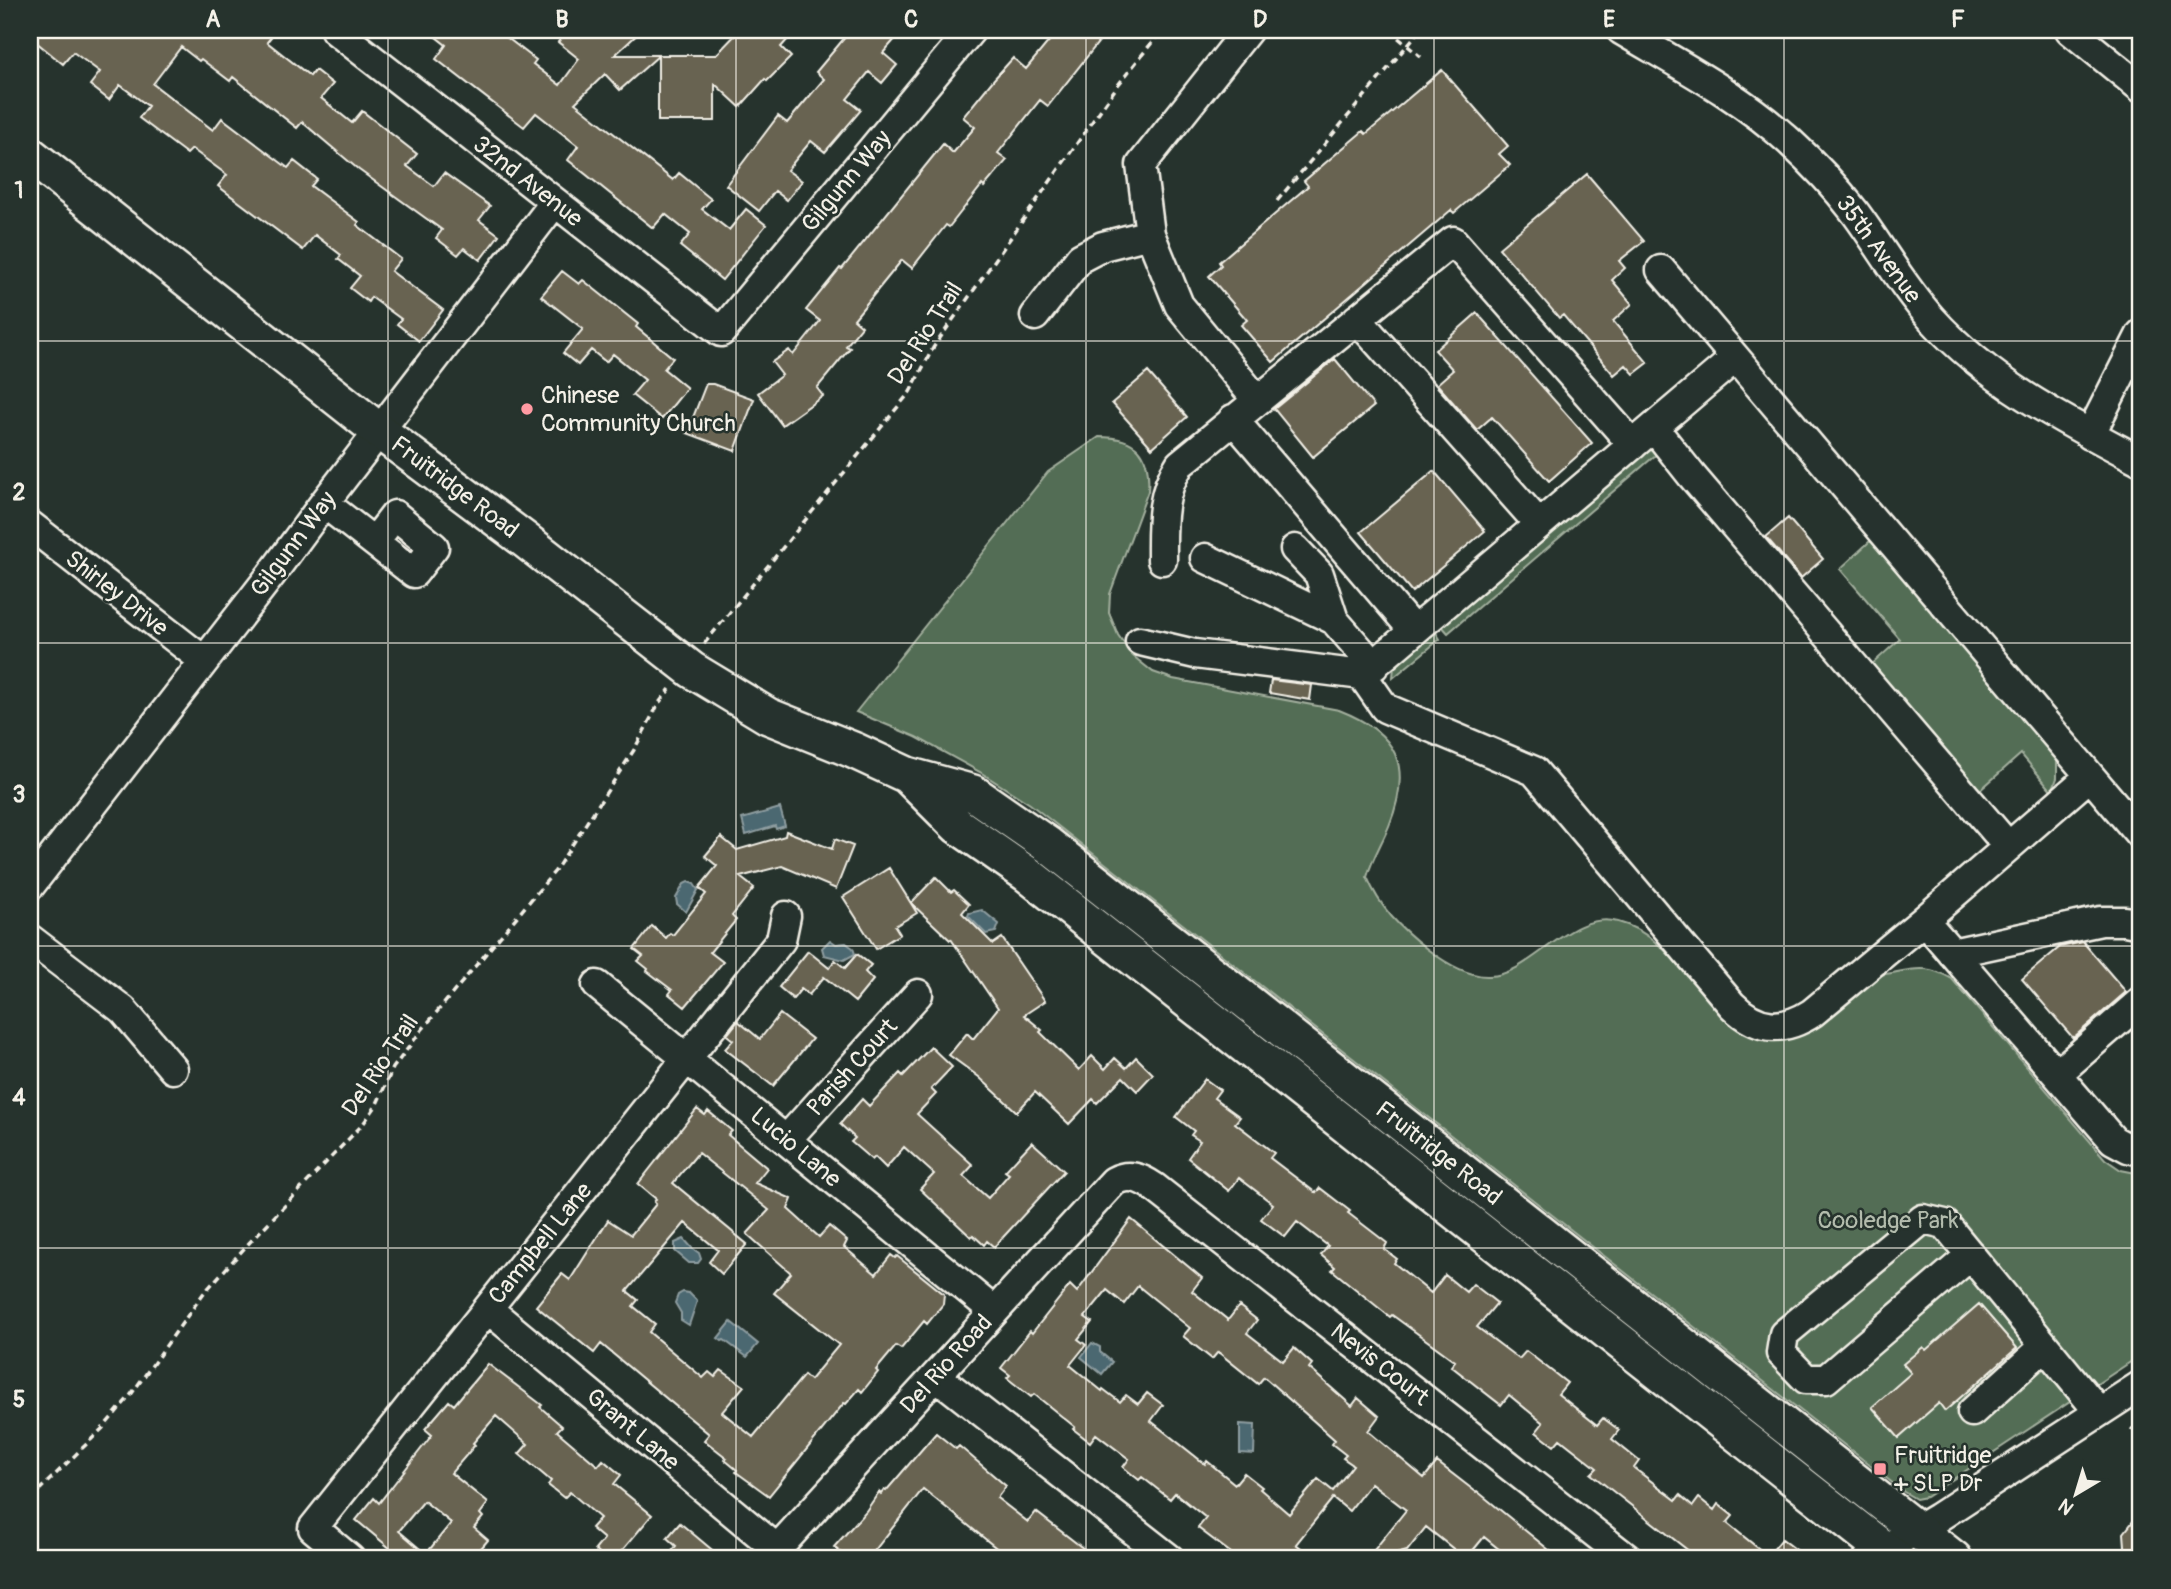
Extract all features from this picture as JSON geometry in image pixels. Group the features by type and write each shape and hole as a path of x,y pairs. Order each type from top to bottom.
{"main road":[{"name":"Fruitridge Road","path":"30,155 379,431 692,670 768,716 907,775 973,793 1048,845 1954,1559"},
{"name":"Fruitridge Road","path":"907,775 958,826 1027,874 1883,1556"}],"street":[{"name":"32nd Avenue","path":"335,30 721,332"},
{"name":"Gilgunn Way","path":"721,332 971,30"},
{"path":"1248,30 1141,165 1150,234 1179,305 1257,400"},
{"name":"35th Avenue","path":"1621,30 1750,110 1788,140 1854,211 1905,286 1961,349 2027,400 2141,461"},
{"path":"2070,30 2141,88"},
{"name":"Gilgunn Way","path":"31,882 271,575 379,431 431,383 555,202"},
{"path":"1035,316 1080,258 1103,246 1150,234"},
{"path":"1162,560 1164,501 1171,478 1180,464 1453,241 1643,436 1692,477 2008,846"},
{"path":"1661,271 2141,836"},
{"path":"1357,319 1539,524"},
{"path":"2091,435 2141,334"},
{"path":"1140,641 1195,653 1368,671 1735,358"},
{"path":"1233,419 1414,631"},
{"path":"324,503 374,542"},
{"name":"Shirley Drive","path":"30,525 203,660"},
{"path":"1295,549 1319,574 1334,620 1368,671 1385,708 1534,771 1745,1018 1778,1026 1796,1024 1812,1013 2090,776"},
{"path":"1205,558 1334,620"},
{"name":"Campbell Lane","path":"350,1559 313,1528 781,940 786,916"},
{"path":"1924,920 2113,1140 2141,1151"},
{"path":"1952,953 2101,921 2141,924"},
{"path":"30,939 123,1010 173,1069"},
{"name":"Lucio Lane","path":"597,985 994,1311"},
{"name":"Parish Court","path":"787,1139 918,994"},
{"path":"2057,1074 2141,1002"},
{"name":"Del Rio Road","path":"773,1554 1114,1181 1128,1176"},
{"name":"Nevis Court","path":"1128,1176 1154,1187 1628,1559"},
{"path":"1971,1255 1826,1379 1806,1379 1781,1353 1784,1334 1923,1219 1945,1224 1971,1255 2099,1412"},
{"name":"Grant Lane","path":"488,1308 773,1554"},
{"path":"1972,1412 2045,1346"},
{"path":"936,1376 1170,1559"},
{"path":"1883,1556 1917,1530 2141,1385"}],"path":[{"name":"Del Rio Trail","path":"704,644 910,392 933,348 1118,85 1162,30"},
{"path":"1390,30 1421,57"},
{"path":"1277,201 1420,30"},
{"name":"Del Rio Trail","path":"30,1499 102,1429 130,1396 203,1294 248,1242 363,1124 376,1106 393,1068 421,1031 555,871 634,750 659,703 671,688"},
{"path":"2131,1428 2141,1436"}],"green space":[{"name":"Cooledge Park","path":"1099,437 1132,444 1144,457 1147,467 1148,491 1110,594 1109,613 1118,635 1133,656 1153,672 1173,679 1339,710 1375,729 1387,741 1395,754 1400,786 1389,826 1367,877 1385,908 1408,933 1433,954 1456,967 1473,974 1489,976 1505,973 1521,965 1583,925 1600,921 1618,922 1641,932 1661,947 1732,1023 1752,1035 1775,1039 1792,1037 1819,1025 1864,986 1881,975 1926,969 1952,979 2105,1159 2121,1170 2141,1174 2141,1355 1926,1497 1916,1499 1030,804 980,772 916,737 856,712 1048,472"},
{"path":"1651,444 1658,453 1448,633 1441,625"},
{"path":"1880,541 2057,752 2057,778 2052,791 2021,754 1979,791 1870,666 1900,639 1840,569 1869,542"},
{"path":"1435,631 1440,639 1393,678 1394,666"}],"water":[{"path":"780,808 785,826 776,829 775,826 746,835 742,819"},
{"path":"688,882 694,884 698,890 686,912 677,904 676,898"},
{"path":"982,910 999,924 996,932 986,934 968,916 969,913"},
{"path":"830,940 836,944 846,943 853,948 855,954 844,960 824,955 822,948"},
{"path":"684,1239 699,1253 701,1259 698,1263 689,1263 675,1251 675,1243"},
{"path":"689,1293 697,1301 689,1325 681,1320 681,1313 675,1303 678,1295"},
{"path":"731,1322 758,1344 747,1357 718,1338"},
{"path":"1092,1343 1100,1347 1100,1352 1112,1362 1102,1374 1081,1357"},
{"path":"1240,1424 1255,1425 1254,1454 1240,1453"}],"building":[{"path":"30,30 262,30 271,37 267,42 310,76 315,70 333,84 321,98 352,123 362,111 417,154 407,166 434,186 444,173 490,206 479,220 499,235 480,260 464,248 458,255 436,238 442,230 359,170 302,122 297,128 233,77 230,81 181,47 153,84 213,130 222,118 288,168 294,161 317,179 311,186 359,222 357,225 401,259 391,271 443,310 419,341 397,324 401,319 371,297 368,302 350,288 360,276 338,259 341,255 315,235 303,250 218,186 227,175 192,149 187,154 139,118 148,106 120,85 109,100 90,85 100,72 73,52 63,64 30,37"},
{"path":"427,30 497,30 536,60 533,64 560,85 579,59 558,42 568,30 642,30 615,55 716,55 740,30 796,30 781,47 791,57 767,81 765,79 740,107 715,84 715,121 658,121 658,56 620,90 605,74 575,103 673,180 679,173 711,199 702,209 729,230 746,209 766,225 722,280 680,246 690,234 665,214 653,228 568,160 578,146 536,113 524,127 436,59 446,45"},
{"path":"851,30 903,30 883,53 897,65 882,83 869,72 847,99 861,110 825,152 811,141 787,170 802,181 787,200 775,191 759,211 726,185 778,116 787,123 824,79 816,72"},
{"path":"1036,30 1108,30 1048,106 1040,100 998,153 1007,160 984,187 982,185 949,227 946,225 912,268 902,260 854,319 862,326 846,346 850,348 817,388 823,396 782,425 758,393 782,375 772,362 789,350 793,355 820,321 806,310 943,144 953,153 975,127 963,117 994,79 1013,58 1026,69 1050,40"},
{"path":"1442,70 1508,146 1499,154 1510,165 1454,213 1451,210 1273,362 1241,325 1247,320 1209,276 1221,265 1219,262 1308,186 1304,181 1363,131 1366,134"},
{"path":"1587,174 1644,241 1619,261 1625,268 1612,280 1632,304 1613,321 1648,363 1634,374 1626,365 1614,375 1563,315 1559,318 1499,248"},
{"path":"562,271 579,284 583,280 638,324 636,327 673,358 664,369 687,388 662,419 632,395 645,380 613,354 606,362 591,350 578,365 563,353 583,329 541,296"},
{"path":"1477,313 1592,443 1549,481 1492,417 1477,430 1437,384 1453,370 1435,350"},
{"path":"1335,359 1374,406 1313,457 1274,409"},
{"path":"1148,372 1187,417 1152,448 1112,403"},
{"path":"706,384 754,399 735,451 687,433"},
{"path":"1434,471 1485,531 1412,592 1361,532"},
{"path":"1788,518 1823,559 1801,578 1766,537"},
{"path":"1271,680 1312,685 1310,700 1269,693"},
{"path":"786,831 832,849 835,839 853,846 836,889 782,866 740,877 754,888 732,916 736,920 710,952 723,962 685,1007 669,994 672,990 638,961 643,956 634,949 652,926 666,938 670,933 673,935 706,894 699,888 717,866 705,856 721,837 737,850 785,836"},
{"path":"889,868 917,913 895,926 900,934 876,949 843,897"},
{"path":"936,877 951,892 954,890 969,904 962,913 993,944 1002,938 1045,1001 1024,1015 1042,1030 1040,1032 1079,1070 1092,1056 1105,1069 1115,1058 1126,1068 1136,1057 1153,1074 1137,1091 1123,1077 1097,1103 1093,1099 1069,1124 1035,1092 1017,1112 979,1077 949,1055 967,1033 973,1039 998,1008 951,939 911,903"},
{"path":"2083,942 2126,992 2073,1038 2022,979 2060,947"},
{"path":"808,951 829,968 835,960 845,968 857,954 871,965 865,972 873,980 855,1002 824,977 809,995 801,989 793,999 779,987"},
{"path":"780,1014 812,1039 773,1086 725,1049 733,1040 727,1035 738,1021 760,1039"},
{"path":"931,1047 952,1067 931,1089 936,1094 917,1114 973,1165 963,1176 988,1198 1009,1174 1005,1171 1032,1142 1064,1171 994,1247 987,1241 984,1245 973,1235 971,1237 920,1189 934,1174 904,1147 886,1168 875,1157 872,1160 851,1142 855,1138 840,1124 862,1099 869,1106 900,1073 903,1076"},
{"path":"1205,1079 1220,1090 1214,1098 1240,1117 1235,1123 1274,1153 1270,1158 1316,1193 1320,1188 1350,1211 1348,1213 1387,1243 1384,1249 1397,1259 1394,1263 1431,1293 1445,1275 1466,1292 1473,1284 1497,1303 1477,1327 1519,1359 1526,1351 1567,1383 1558,1394 1597,1425 1603,1418 1619,1430 1612,1439 1639,1461 1634,1468 1676,1500 1680,1495 1693,1506 1699,1498 1714,1510 1718,1504 1733,1516 1727,1523 1768,1556 1782,1539 1808,1559 1699,1559 1591,1474 1597,1468 1560,1439 1554,1446 1536,1432 1543,1423 1509,1395 1501,1405 1451,1366 1455,1361 1392,1315 1390,1317 1332,1270 1335,1267 1321,1255 1328,1246 1297,1222 1285,1237 1261,1219 1273,1204 1239,1178 1229,1191 1188,1158 1200,1141 1191,1135 1194,1131 1176,1117"},
{"path":"697,1109 705,1115 708,1111 732,1131 728,1135 767,1168 755,1183 792,1199 788,1209 819,1237 829,1226 847,1241 844,1247 876,1274 891,1255 895,1258 897,1256 944,1294 943,1304 927,1324 924,1321 901,1349 896,1346 862,1392 859,1389 844,1403 769,1496 736,1472 725,1460 727,1458 704,1440 709,1434 601,1344 594,1353 536,1306 562,1274 570,1280 608,1220 631,1235 656,1204 656,1199 638,1184","holes":["698,1153 769,1210 747,1234 791,1273 774,1293 839,1345 810,1380 804,1375 753,1437 722,1412 744,1386 721,1370 715,1377 709,1372 703,1378 649,1332 655,1324 633,1306 638,1300 627,1291 685,1223 718,1250 709,1262 722,1274 747,1244 673,1183"]},
{"path":"1131,1219 1202,1278 1192,1291 1228,1320 1239,1306 1257,1320 1247,1333 1283,1361 1294,1348 1312,1364 1309,1368 1352,1406 1358,1398 1379,1416 1368,1431 1424,1478 1437,1462 1560,1559 1511,1559 1484,1537 1466,1559 1426,1527 1407,1551 1378,1559 1367,1559 1406,1510 1371,1483 1349,1511 1333,1498 1296,1544 1315,1559 1239,1559 1198,1528 1206,1518 1175,1493 1170,1499 1142,1477 1139,1480 1123,1467 1129,1459 1096,1434 1090,1442 1034,1394 1031,1397 1007,1378 1010,1375 1001,1368 1030,1331 1032,1333 1070,1285 1077,1292","holes":["1138,1286 1190,1328 1183,1336 1212,1359 1218,1352 1258,1384 1264,1377 1335,1440 1332,1444 1346,1455 1343,1458 1353,1465 1333,1491 1318,1479 1289,1514 1244,1473 1235,1484 1151,1421 1163,1405 1147,1393 1138,1404 1126,1395 1120,1402 1070,1365 1086,1345 1078,1339 1092,1322 1085,1317 1107,1290 1124,1304"]},
{"path":"1979,1304 2017,1348 1945,1411 1939,1403 1899,1438 1872,1407 1911,1373 1903,1364 1923,1347 1926,1350"},
{"path":"488,1364 542,1405 540,1407 562,1426 557,1431 598,1466 603,1460 621,1475 614,1484 652,1515 615,1559 605,1559 595,1550 604,1539 591,1528 600,1518 570,1492 564,1498 548,1485 551,1481 519,1454 528,1444 496,1416 451,1473 488,1503 480,1514 483,1517 474,1528 488,1540 472,1559 403,1559 356,1520 374,1498 379,1503 432,1435 425,1429 449,1401 454,1405","holes":["424,1501 451,1523 426,1554 399,1531"]},
{"path":"936,1433 956,1449 959,1446 1006,1486 997,1498 1028,1522 1036,1512 1097,1559 1010,1559 923,1489 868,1559 848,1559 834,1547 879,1492 881,1494 886,1491"},
{"path":"2141,1511 2141,1559 2126,1559 2124,1533"},
{"path":"680,1523 723,1559 666,1559 676,1546 667,1538"}],"place":[{"name":"Chinese Community Church","path":"527,409"},
{"name":"Fruitridge + SLP Dr","path":"1880,1469"}]}
